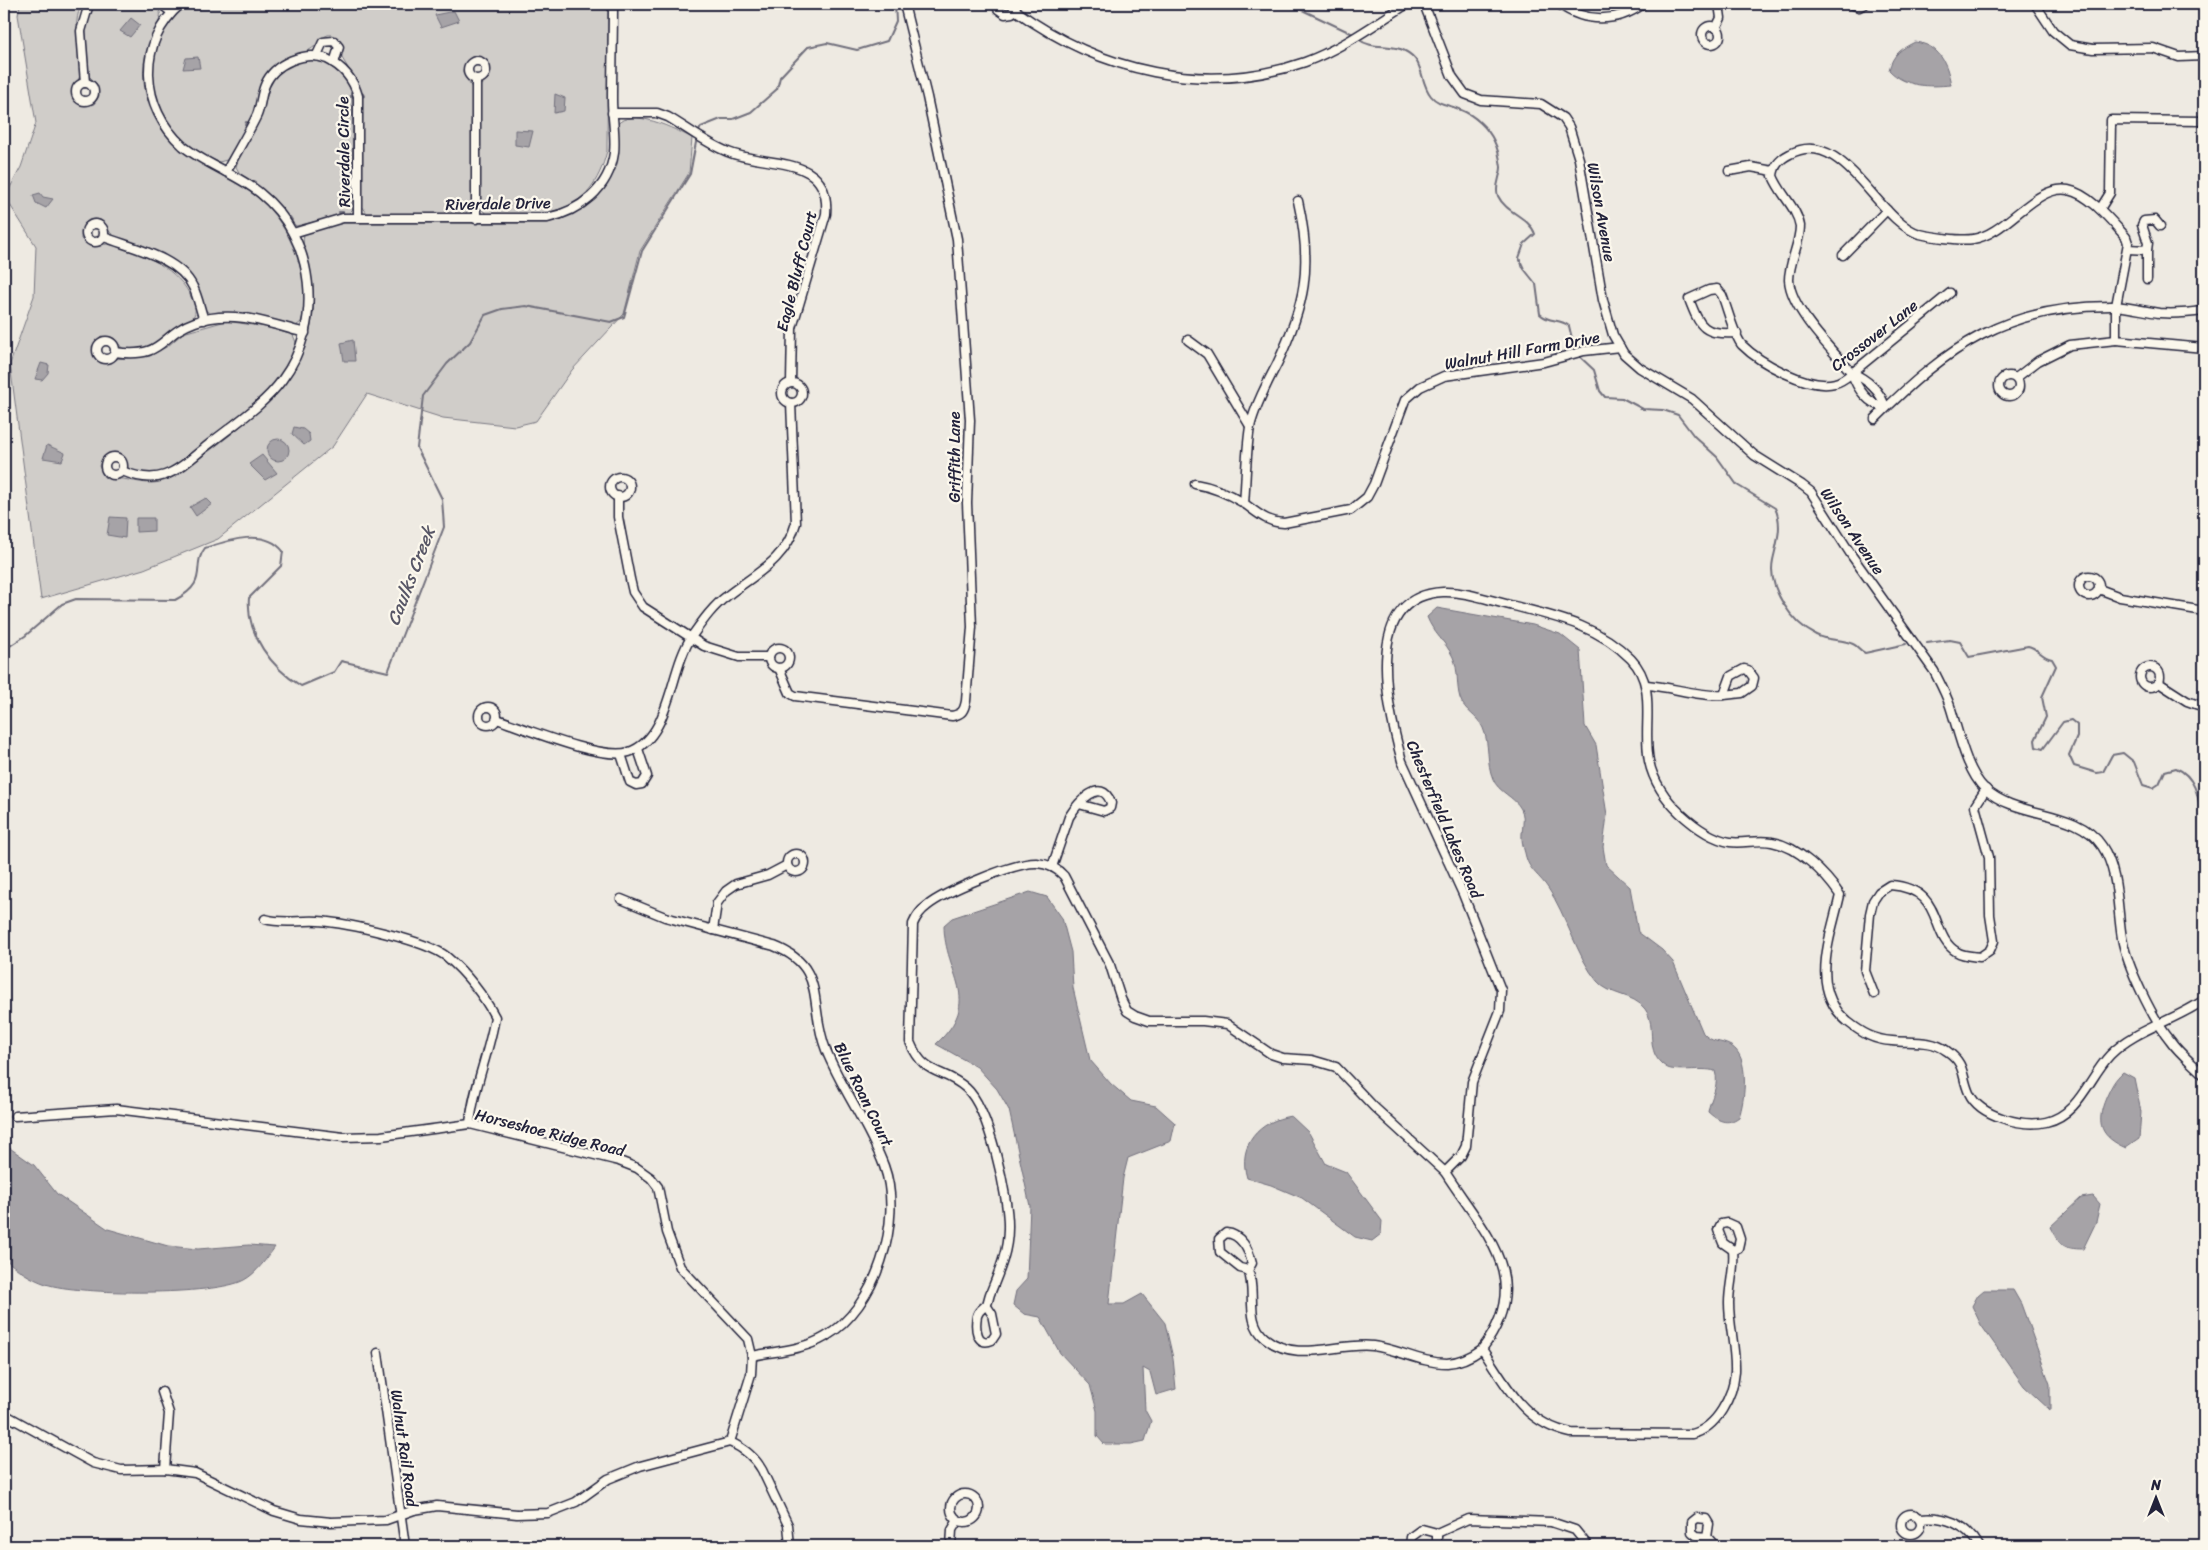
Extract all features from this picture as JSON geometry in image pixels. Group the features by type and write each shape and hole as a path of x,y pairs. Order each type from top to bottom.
{"street":[{"path":"84,83 82,32 90,4"},
{"path":"161,4 171,12"},
{"path":"122,471 145,478 161,477 175,472 268,396 293,363 305,333 309,299 305,266 293,233 280,213 260,193 191,152 172,135 156,112 149,84 149,58 157,34 171,12 181,4"},
{"name":"Riverdale Drive","path":"293,233 343,218 547,218 570,213 580,206 608,174 614,151 612,113 613,4"},
{"name":"Griffith Lane","path":"779,668 790,693 795,696 952,716 960,714 964,710 966,702 972,627 967,503 970,420 957,239 930,111 904,4"},
{"path":"996,4 998,10 1004,14 1016,7 1056,38 1103,59 1151,72 1186,77 1244,76 1307,62 1407,4"},
{"name":"Wilson Avenue","path":"1424,4 1452,76 1464,94 1481,100 1541,104 1563,118 1574,138 1603,300 1613,335 1620,348 1640,368 1692,398 1754,455 1802,484 1817,499 1852,556 1934,671 1949,705 1968,760 1986,789"},
{"path":"1559,4 1572,14 1594,19 1627,14 1643,4"},
{"path":"1716,28 1721,18 1719,4"},
{"path":"1851,4 1859,7 1865,4"},
{"path":"2035,4 2053,31 2070,45 2093,49 2153,48 2179,57 2204,56"},
{"path":"226,172 258,114 269,78 289,62 317,55 323,42 334,41 337,44 339,50 334,63"},
{"name":"Riverdale Circle","path":"317,55 334,63 350,77 358,96 358,218"},
{"path":"476,80 476,219"},
{"name":"Eagle Bluff Court","path":"612,113 657,113 668,117 728,152 800,167 817,180 826,197 824,225 792,328 792,383"},
{"path":"2100,209 2110,193 2111,120 2204,121"},
{"path":"1885,408 1883,399 1863,377 1852,374 1805,316 1791,289 1790,271 1800,226 1799,219 1779,190 1773,176 1773,171 1779,161 1797,150 1820,150 1836,158 1868,188 1887,210 1906,226 1920,234 1972,240 1994,231 2052,191 2074,192 2100,209 2126,237 2128,249 2116,306 2116,340"},
{"path":"1729,170 1751,167 1773,171"},
{"path":"1244,504 1250,426 1264,390 1294,326 1304,291 1304,246 1298,201"},
{"path":"1843,255 1887,210"},
{"path":"2147,279 2148,243 2142,225 2144,221 2155,220 2160,226"},
{"path":"104,237 166,261 182,272 193,286 204,320"},
{"path":"2128,249 2147,250"},
{"name":"Crossover Lane","path":"1737,333 1719,334 1710,332 1698,323 1689,299 1709,290 1717,290 1722,295 1737,333 1741,344 1773,367 1810,382 1835,383 1852,374 1950,293"},
{"path":"1875,419 1934,365 1974,337 2040,314 2073,308 2116,306 2160,313 2204,311"},
{"path":"115,352 134,354 150,351 158,348 184,328 204,320 222,316 250,318 305,333"},
{"path":"1188,340 1207,354 1250,426"},
{"path":"2016,378 2038,361 2070,345 2116,340 2204,348"},
{"name":"Walnut Hill Farm Drive","path":"1195,484 1214,487 1244,504 1262,518 1284,523 1351,510 1371,492 1401,407 1410,394 1444,376 1544,362 1584,351 1620,348"},
{"name":"Eagle Bluff Court","path":"792,383 800,387 802,393 798,402 791,403 786,401 782,393 784,387 792,383"},
{"name":"Eagle Bluff Court","path":"498,719 595,751 621,754 638,749 656,731 674,675 691,638 720,601 780,556 790,541 796,524 791,403"},
{"path":"618,496 618,517 633,592 642,607 704,646 739,656 769,657"},
{"path":"2099,589 2120,597 2204,611"},
{"name":"Chesterfield Lakes Road","path":"1445,1172 1461,1156 1466,1146 1472,1082 1500,1011 1501,990 1460,887 1402,761 1393,722 1386,675 1389,630 1396,615 1412,601 1430,593 1454,592 1588,627 1616,644 1641,672 1647,685 1649,761 1655,780 1680,813 1699,827 1730,842 1771,842 1786,846 1801,855 1830,880 1840,895 1826,948 1824,964 1826,984 1831,1003 1836,1011 1860,1032 1874,1038 1932,1044 1946,1049 1956,1057 1963,1067 1969,1093 1979,1105 1990,1112 2028,1123 2044,1122 2063,1116 2080,1097 2100,1067 2123,1044 2204,1000"},
{"path":"777,648 786,651 789,656 788,663 779,668 772,665 769,657 772,651 777,648"},
{"path":"2159,683 2187,700 2204,707"},
{"path":"1647,685 1668,686 1713,696 1724,695"},
{"path":"621,754 630,782 636,785 642,784 647,776 638,749"},
{"path":"1874,994 1864,971 1870,914 1874,900 1879,892 1890,885 1914,890 1923,897 1934,914 1948,944 1958,953 1980,957 1990,950 1994,941 1990,915 1989,857 1975,806 1986,789 2018,806 2083,828 2101,844 2106,852 2113,875 2126,952 2159,1025 2170,1041 2204,1075"},
{"path":"1052,867 1069,817 1079,804"},
{"path":"986,1305 1006,1248 1008,1230 1005,1192 986,1126 968,1089 928,1068 917,1059 910,1042 912,924 928,905 967,885 1024,864 1035,863 1052,867 1064,876 1110,965 1120,999 1134,1016 1149,1021 1203,1021 1227,1024 1271,1054 1283,1058 1312,1060 1336,1067 1374,1107 1445,1172 1487,1232 1503,1266 1506,1284 1500,1319 1494,1333 1482,1349 1469,1358 1447,1363 1421,1360 1373,1346 1354,1345 1301,1352 1277,1345 1263,1337 1256,1326 1252,1309 1251,1279 1248,1270"},
{"path":"713,930 718,903 726,891 736,884 768,874 787,865"},
{"name":"Blue Roan Court","path":"621,899 665,918 792,952 806,967 812,982 816,1020 826,1050 884,1166 890,1192 883,1256 876,1275 854,1312 839,1328 805,1346 752,1356"},
{"path":"265,919 274,922 319,921 369,929 431,948 446,957 482,997 495,1017 490,1046 472,1104 470,1124"},
{"name":"Horseshoe Ridge Road","path":"15,1116 116,1109 342,1137 381,1136 470,1124 619,1161 637,1168 651,1178 660,1196 667,1232 676,1260 714,1305 748,1339 752,1356 752,1374 730,1442"},
{"path":"1231,1233 1244,1243 1251,1259 1251,1267 1248,1270 1240,1268 1220,1252 1218,1244 1221,1236 1231,1233"},
{"path":"1482,1349 1519,1404 1534,1418 1552,1428 1571,1434 1692,1434 1700,1432 1711,1424 1721,1411 1735,1373 1729,1301 1735,1266 1733,1250"},
{"name":"Walnut Rail Road","path":"378,1353 405,1546"},
{"path":"162,1392 169,1413 165,1469"},
{"path":"4,1414 93,1463 121,1470 165,1469 195,1473 246,1500 274,1512 301,1519 347,1522 386,1520 400,1517 414,1510 437,1506 517,1514 548,1513 576,1502 608,1479 640,1466 730,1442 740,1446 758,1463 785,1518 790,1546"},
{"path":"1920,1518 1932,1517 1952,1522 1970,1534 1979,1546"},
{"path":"1410,1546 1412,1536 1418,1530 1436,1533 1468,1519 1551,1522 1575,1530 1588,1546"},
{"path":"951,1546 952,1530 958,1520"},
{"path":"1436,1533 1437,1546"},
{"path":"1707,1537 1715,1546"}],"shaded area":[{"path":"20,4 82,4 77,21 80,74 72,96 79,103 87,105 94,104 99,96 97,84 89,76 85,24 92,4 152,4 160,12 160,16 146,52 143,72 146,95 154,116 171,140 182,150 245,188 271,211 290,240 303,277 305,292 303,315 301,322 296,326 249,314 211,314 205,310 194,286 175,269 138,246 113,235 101,220 90,219 85,223 81,239 89,244 109,244 125,248 159,264 179,279 186,288 195,308 195,313 191,320 166,338 146,348 123,349 114,338 101,336 92,346 94,357 99,362 106,363 114,359 150,356 168,346 183,333 226,321 266,327 293,335 297,345 288,364 269,391 171,469 152,475 132,473 121,455 114,452 105,456 99,466 104,477 109,479 156,483 177,475 242,425 281,386 296,364 307,340 313,313 313,284 304,249 304,234 340,223 547,223 555,221 584,206 597,195 602,188 609,168 617,125 623,120 632,118 654,121 692,138 689,173 640,251 624,314 572,370 536,421 515,426 443,418 367,394 333,446 218,539 144,569 41,599 10,364 34,296 36,246 5,197 21,167 36,123 18,15"},
{"path":"186,4 608,4 607,151 599,173 589,189 577,201 563,208 529,214 488,215 484,212 480,205 480,86 489,78 490,69 484,59 472,57 464,65 463,73 472,88 472,207 461,215 367,213 362,206 362,101 357,83 342,58 341,43 332,35 324,37 311,49 280,61 270,70 263,82 255,109 243,133 227,160 219,162 196,151 170,128 158,106 154,90 154,58 158,43 174,15"},
{"path":"454,11 459,21 441,27 435,15"},
{"path":"131,18 140,25 130,37 120,31"},
{"path":"1915,42 1936,51 1944,62 1951,85 1917,85 1902,80 1889,70 1898,53"},
{"path":"198,57 200,68 183,69 186,58"},
{"path":"302,61 319,61 333,67 344,77 352,91 353,209 348,214 296,226 270,197 240,174 236,167 240,155 259,121 275,76 289,65"},
{"path":"555,94 565,98 564,111 554,113"},
{"path":"515,130 533,131 529,147 515,145"},
{"path":"40,193 43,197 53,199 46,208 36,203 33,195"},
{"path":"353,340 355,361 344,361 341,343"},
{"path":"41,363 49,365 48,373 42,380 35,379"},
{"path":"294,427 303,429 309,434 310,441 304,445 292,434"},
{"path":"278,439 288,446 289,450 282,460 278,461 268,454 267,450 274,440"},
{"path":"47,445 65,453 62,461 43,458"},
{"path":"262,455 277,473 265,480 249,464"},
{"path":"206,498 212,504 196,516 190,507"},
{"path":"110,517 126,518 125,538 107,535"},
{"path":"136,518 154,518 154,531 136,532"},
{"path":"1437,608 1533,625 1560,634 1580,650 1585,726 1596,745 1607,815 1603,847 1606,865 1630,887 1638,932 1662,950 1673,962 1703,1033 1712,1040 1731,1046 1737,1051 1743,1068 1744,1090 1739,1117 1735,1120 1723,1121 1715,1118 1708,1112 1716,1087 1715,1071 1675,1070 1666,1067 1655,1054 1651,1024 1645,1009 1634,1000 1602,986 1583,960 1554,898 1528,862 1522,841 1523,817 1521,809 1515,801 1495,784 1489,767 1487,740 1483,728 1462,703 1453,657 1427,617"},
{"path":"1030,892 1047,897 1062,918 1071,952 1073,988 1090,1060 1111,1084 1131,1101 1156,1106 1175,1123 1171,1141 1128,1158 1123,1178 1109,1304 1124,1304 1142,1294 1165,1323 1173,1358 1176,1389 1156,1395 1150,1372 1143,1368 1145,1410 1151,1421 1145,1441 1131,1444 1104,1444 1097,1436 1097,1411 1090,1385 1060,1353 1040,1317 1024,1314 1013,1305 1016,1291 1027,1279 1030,1206 1009,1110 997,1089 977,1067 936,1044 950,1028 958,1013 960,1000 946,943 944,925 952,918"},
{"path":"2123,1072 2134,1078 2141,1112 2139,1139 2126,1148 2106,1134 2102,1129 2101,1122 2106,1098 2113,1084"},
{"path":"1291,1116 1309,1133 1326,1164 1346,1172 1382,1221 1381,1234 1372,1241 1355,1237 1302,1198 1271,1185 1247,1178 1245,1155 1253,1136 1269,1123"},
{"path":"4,1144 34,1165 57,1194 108,1229 168,1246 198,1249 249,1245 275,1247 257,1270 244,1280 205,1289 115,1292 63,1288 40,1282 4,1258"},
{"path":"2093,1196 2100,1204 2096,1222 2083,1249 2063,1245 2056,1238 2050,1227 2081,1198"},
{"path":"1984,1290 2013,1290 2021,1304 2050,1384 2050,1410 2024,1386 1981,1325 1972,1306 1978,1295"}],"waterway":[{"name":"Caulks Creek","path":"698,133 701,127 721,119 733,119 751,112 777,89 780,77 808,47 827,43 857,50 887,41 896,21 895,4"},
{"path":"1254,4 1287,6 1300,9 1353,34"},
{"path":"1358,39 1375,46 1393,47 1411,55 1416,60 1427,90 1434,99 1466,112 1480,122 1488,131 1495,144 1501,164 1497,189 1498,196 1506,207 1528,223 1535,234 1524,244 1519,258 1524,269 1536,284 1540,314 1547,319 1562,322 1569,326 1575,351"},
{"path":"351,93 353,93 353,97 351,97 351,93"},
{"path":"361,93 363,94 364,96 362,97 361,93"},
{"path":"246,122 248,123 247,126 245,125 246,122"},
{"name":"Caulks Creek","path":"4,650 25,636 62,604 76,599 175,600 193,587 198,574 199,561 205,548 235,539 257,538 267,540 283,551 281,566 249,598 249,612 256,637 280,670 301,686 334,672 341,661 388,672 444,527 442,499 417,448 423,396 447,364 470,342 485,315 502,309 526,306 611,322 624,317 642,251 690,174 697,137"},
{"path":"253,181 255,182 255,184 252,182 253,181"},
{"path":"339,212 343,212 343,215 340,215 339,212"},
{"path":"290,217 292,220 290,222 288,218 290,217"},
{"path":"1578,355 1594,370 1600,391 1605,397 1622,398 1643,409 1663,410 1678,415 1694,436 1717,457 1737,485 1775,508 1779,527 1773,560 1774,582 1783,604 1798,622 1816,635 1849,642 1865,653 1906,644"},
{"path":"1927,643 1950,640 1960,642 1969,657 2028,646 2052,659 2056,666 2042,697 2046,717 2035,740 2036,747 2043,749 2063,722 2071,720 2077,725 2077,737 2069,755 2074,766 2097,773 2103,772 2112,755 2123,753 2134,762 2143,785 2153,788 2159,784 2165,771 2176,768 2184,773 2194,786 2204,829"}]}
